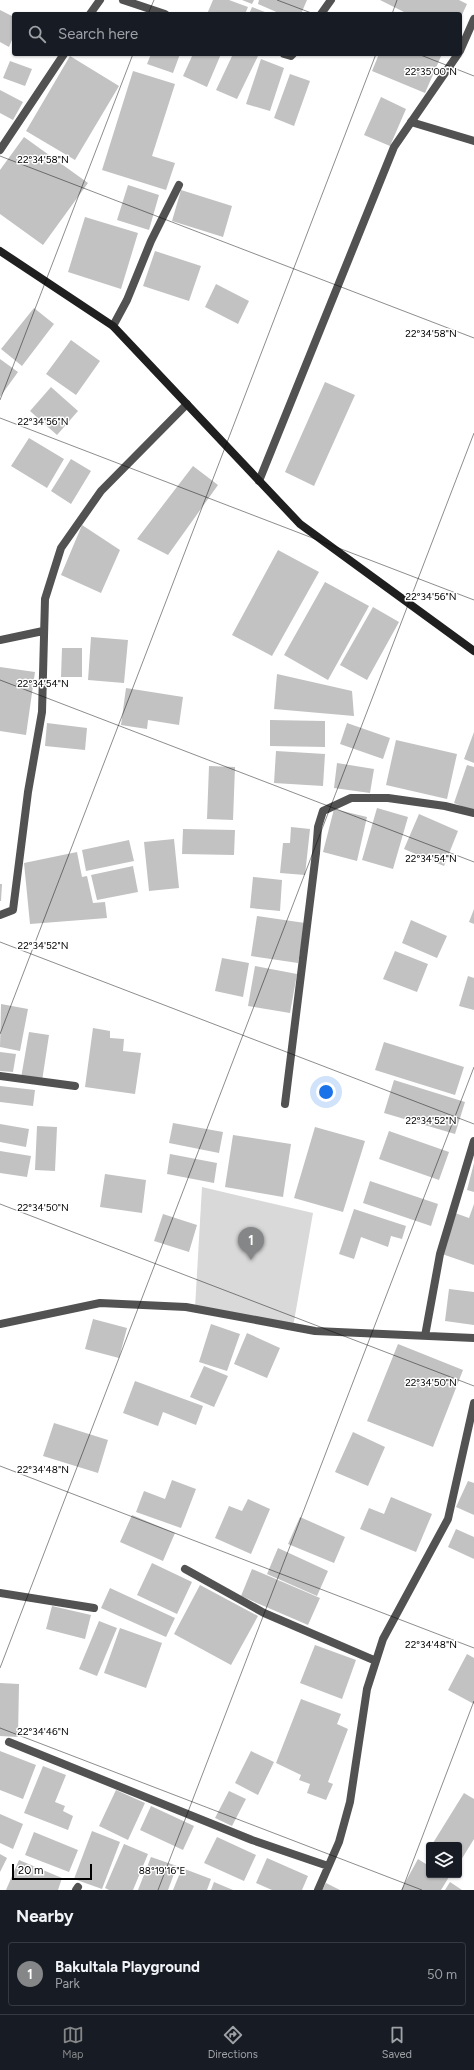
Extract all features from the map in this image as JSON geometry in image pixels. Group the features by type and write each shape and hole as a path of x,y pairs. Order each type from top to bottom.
{"main road":[{"path":"0,251 113,326 300,524 474,651"}],"street":[{"path":"91,12 100,0"},
{"path":"123,0 159,12"},
{"path":"322,12 331,0"},
{"path":"462,46 474,19"},
{"path":"0,150 63,56"},
{"path":"259,481 394,147 457,56"},
{"path":"411,122 474,141"},
{"path":"113,326 127,300 151,241 179,185"},
{"path":"0,915 13,910 28,792 42,712 45,599 61,548 101,491 186,404"},
{"path":"0,640 43,631"},
{"path":"285,1104 318,827 324,811 351,798 388,798 445,806 474,813"},
{"path":"0,1076 75,1086"},
{"path":"425,1336 440,1254 474,1141"},
{"path":"0,1324 100,1304 186,1307 315,1331 474,1338"},
{"path":"318,1890 339,1842 350,1802 367,1689 383,1639 448,1519 474,1403"},
{"path":"185,1569 264,1613 376,1661"},
{"path":"0,1593 94,1608"},
{"path":"9,1742 252,1840 328,1866"}],"shaded area":[{"path":"202,1187 313,1213 293,1327 195,1308"}],"building":[{"path":"213,0 229,0 248,7 246,12 208,12"},
{"path":"242,0 254,0 252,4"},
{"path":"259,0 307,0 302,12 276,12 258,4"},
{"path":"380,0 459,0 467,4 462,15 462,12 404,12"},
{"path":"252,7 265,12 250,12"},
{"path":"0,10 12,16 12,40 9,47 0,42"},
{"path":"70,56 119,86 75,160 26,131"},
{"path":"150,56 179,56 173,73 147,64"},
{"path":"192,56 220,56 207,87 183,76"},
{"path":"232,56 258,56 237,99 216,90"},
{"path":"378,56 441,56 425,93 372,71"},
{"path":"261,59 284,68 270,111 246,104"},
{"path":"10,61 32,69 25,86 3,78"},
{"path":"133,71 175,84 152,156 175,163 166,190 102,170"},
{"path":"290,74 310,81 294,126 274,118"},
{"path":"0,90 23,102 13,120 0,113"},
{"path":"381,97 406,109 390,146 364,135"},
{"path":"24,137 88,183 43,245 0,214 0,170"},
{"path":"128,185 159,195 149,230 117,220"},
{"path":"181,190 232,206 223,237 172,221"},
{"path":"85,217 138,233 121,289 68,272"},
{"path":"155,251 201,266 189,301 143,286"},
{"path":"216,284 249,301 238,324 205,307"},
{"path":"34,308 54,324 22,366 1,349"},
{"path":"71,340 100,361 76,395 46,374"},
{"path":"0,359 18,372 0,397"},
{"path":"325,382 355,395 314,486 285,472"},
{"path":"51,387 78,411 57,435 30,411"},
{"path":"29,438 64,459 47,488 11,466"},
{"path":"71,459 91,471 71,504 51,491"},
{"path":"193,466 218,485 168,555 137,539"},
{"path":"82,525 120,550 101,593 61,575"},
{"path":"278,550 319,572 272,656 232,635"},
{"path":"325,582 369,606 328,680 284,655"},
{"path":"373,607 399,622 367,680 340,665"},
{"path":"91,637 128,640 124,683 88,680"},
{"path":"62,648 82,648 82,677 61,677"},
{"path":"0,667 35,672 26,735 0,731"},
{"path":"277,674 352,691 354,716 274,709"},
{"path":"126,688 183,697 179,725 148,720 147,729 121,725"},
{"path":"270,720 325,721 325,747 270,746"},
{"path":"47,723 87,728 85,750 45,746"},
{"path":"347,723 390,738 383,759 340,744"},
{"path":"474,732 474,763 464,759"},
{"path":"396,740 457,754 447,799 386,785"},
{"path":"276,751 325,754 323,786 274,783"},
{"path":"337,763 374,769 370,793 334,788"},
{"path":"467,765 474,767 474,811 454,803"},
{"path":"209,766 235,767 233,820 207,819"},
{"path":"377,808 408,817 393,869 362,860"},
{"path":"334,809 367,817 357,861 323,852"},
{"path":"419,814 458,831 444,866 404,849"},
{"path":"291,827 310,829 305,875 280,873 283,843 290,843"},
{"path":"183,829 235,830 234,855 182,854"},
{"path":"174,839 179,888 149,891 144,842"},
{"path":"129,840 134,861 86,871 82,850"},
{"path":"77,852 82,877 87,876 93,903 105,902 107,918 30,924 24,863"},
{"path":"133,866 138,892 97,900 91,875"},
{"path":"253,877 282,880 280,911 250,908"},
{"path":"0,884 2,884 1,901 0,901"},
{"path":"474,909 474,924 469,922"},
{"path":"257,916 305,923 298,963 251,956"},
{"path":"411,920 447,936 437,958 402,943"},
{"path":"395,951 428,964 417,992 383,979"},
{"path":"222,958 249,963 243,997 215,991"},
{"path":"255,966 297,974 290,1013 248,1006"},
{"path":"468,976 474,978 474,1010 459,1006"},
{"path":"1,1004 28,1009 20,1051 0,1047"},
{"path":"93,1028 110,1031 110,1038 124,1039 123,1051 141,1053 135,1094 85,1087"},
{"path":"29,1032 49,1035 42,1081 21,1078"},
{"path":"384,1042 464,1067 455,1095 375,1070"},
{"path":"0,1052 16,1054 13,1072 0,1071"},
{"path":"394,1080 465,1102 455,1134 384,1113"},
{"path":"0,1086 35,1090 33,1106 0,1102"},
{"path":"173,1123 223,1132 219,1153 169,1143"},
{"path":"0,1124 29,1129 26,1147 0,1142"},
{"path":"37,1126 57,1127 55,1171 35,1170"},
{"path":"315,1127 365,1141 343,1212 294,1198"},
{"path":"389,1131 449,1152 439,1180 379,1159"},
{"path":"233,1135 291,1144 283,1197 225,1187"},
{"path":"0,1151 31,1156 27,1177 0,1173"},
{"path":"170,1154 217,1163 214,1183 167,1174"},
{"path":"474,1163 474,1192 467,1190"},
{"path":"105,1174 146,1180 142,1213 100,1207"},
{"path":"370,1181 438,1204 431,1226 363,1203"},
{"path":"474,1204 474,1265 442,1254 455,1213 469,1218"},
{"path":"354,1209 406,1226 402,1239 391,1236 388,1247 361,1237 354,1259 339,1254"},
{"path":"163,1214 197,1225 189,1252 154,1241"},
{"path":"449,1289 474,1292 474,1325 445,1321"},
{"path":"93,1319 127,1328 119,1358 85,1349"},
{"path":"211,1324 240,1334 227,1371 199,1362"},
{"path":"247,1333 280,1348 267,1378 234,1364"},
{"path":"398,1344 463,1370 433,1447 367,1421"},
{"path":"204,1366 228,1376 214,1407 190,1397"},
{"path":"135,1381 203,1406 196,1425 163,1412 158,1426 123,1413"},
{"path":"54,1423 108,1440 98,1473 43,1456"},
{"path":"353,1432 385,1447 368,1486 335,1472"},
{"path":"172,1480 196,1489 181,1528 136,1512 144,1491 165,1499"},
{"path":"468,1481 474,1483 474,1515 456,1507"},
{"path":"391,1497 432,1514 416,1552 360,1529 369,1508 384,1514"},
{"path":"248,1499 270,1509 251,1554 215,1538 229,1506 242,1511"},
{"path":"132,1515 175,1533 163,1561 120,1542"},
{"path":"300,1517 345,1537 334,1563 288,1544"},
{"path":"456,1529 474,1537 474,1559 448,1547"},
{"path":"278,1548 328,1571 317,1596 267,1574"},
{"path":"152,1563 192,1582 177,1614 137,1595"},
{"path":"252,1569 320,1598 308,1625 241,1596"},
{"path":"200,1585 258,1616 231,1665 174,1634"},
{"path":"110,1588 175,1618 166,1637 101,1608"},
{"path":"52,1606 91,1615 85,1639 46,1629"},
{"path":"99,1621 117,1628 97,1676 79,1669"},
{"path":"120,1628 162,1643 146,1688 104,1673"},
{"path":"315,1645 356,1660 342,1699 300,1683"},
{"path":"467,1654 474,1658 474,1704 448,1690"},
{"path":"0,1683 19,1684 18,1737 0,1736"},
{"path":"301,1699 341,1714 337,1724 348,1729 328,1782 333,1784 326,1800 307,1793 310,1784 299,1780 301,1775 276,1763"},
{"path":"0,1751 36,1765 23,1799 0,1790"},
{"path":"251,1751 274,1762 258,1795 235,1783"},
{"path":"43,1766 66,1775 55,1802 65,1806 63,1811 73,1816 68,1830 24,1813"},
{"path":"116,1790 145,1803 128,1840 99,1826"},
{"path":"229,1791 246,1799 232,1826 215,1818"},
{"path":"464,1793 474,1799 474,1839 462,1858 462,1842 434,1842"},
{"path":"151,1806 194,1826 183,1850 140,1830"},
{"path":"0,1814 23,1824 13,1849 0,1843"},
{"path":"92,1831 120,1842 102,1889 74,1879"},
{"path":"34,1832 78,1850 69,1872 25,1855"},
{"path":"217,1837 256,1855 244,1881 204,1863"},
{"path":"124,1844 148,1854 133,1890 109,1890 105,1888"},
{"path":"0,1854 7,1858 0,1872"},
{"path":"151,1857 177,1866 168,1890 138,1890"},
{"path":"267,1858 308,1876 302,1890 272,1890 256,1883"},
{"path":"418,1859 426,1864 426,1878 448,1878 441,1890 401,1890"},
{"path":"19,1860 62,1878 58,1890 6,1890"},
{"path":"182,1868 211,1879 207,1890 173,1890"},
{"path":"214,1882 233,1890 211,1890"},
{"path":"450,1882 462,1890 445,1890"},
{"path":"326,1883 340,1890 322,1890"}],"place":[{"name":"Bakultala Playground","path":"251,1260"}]}
